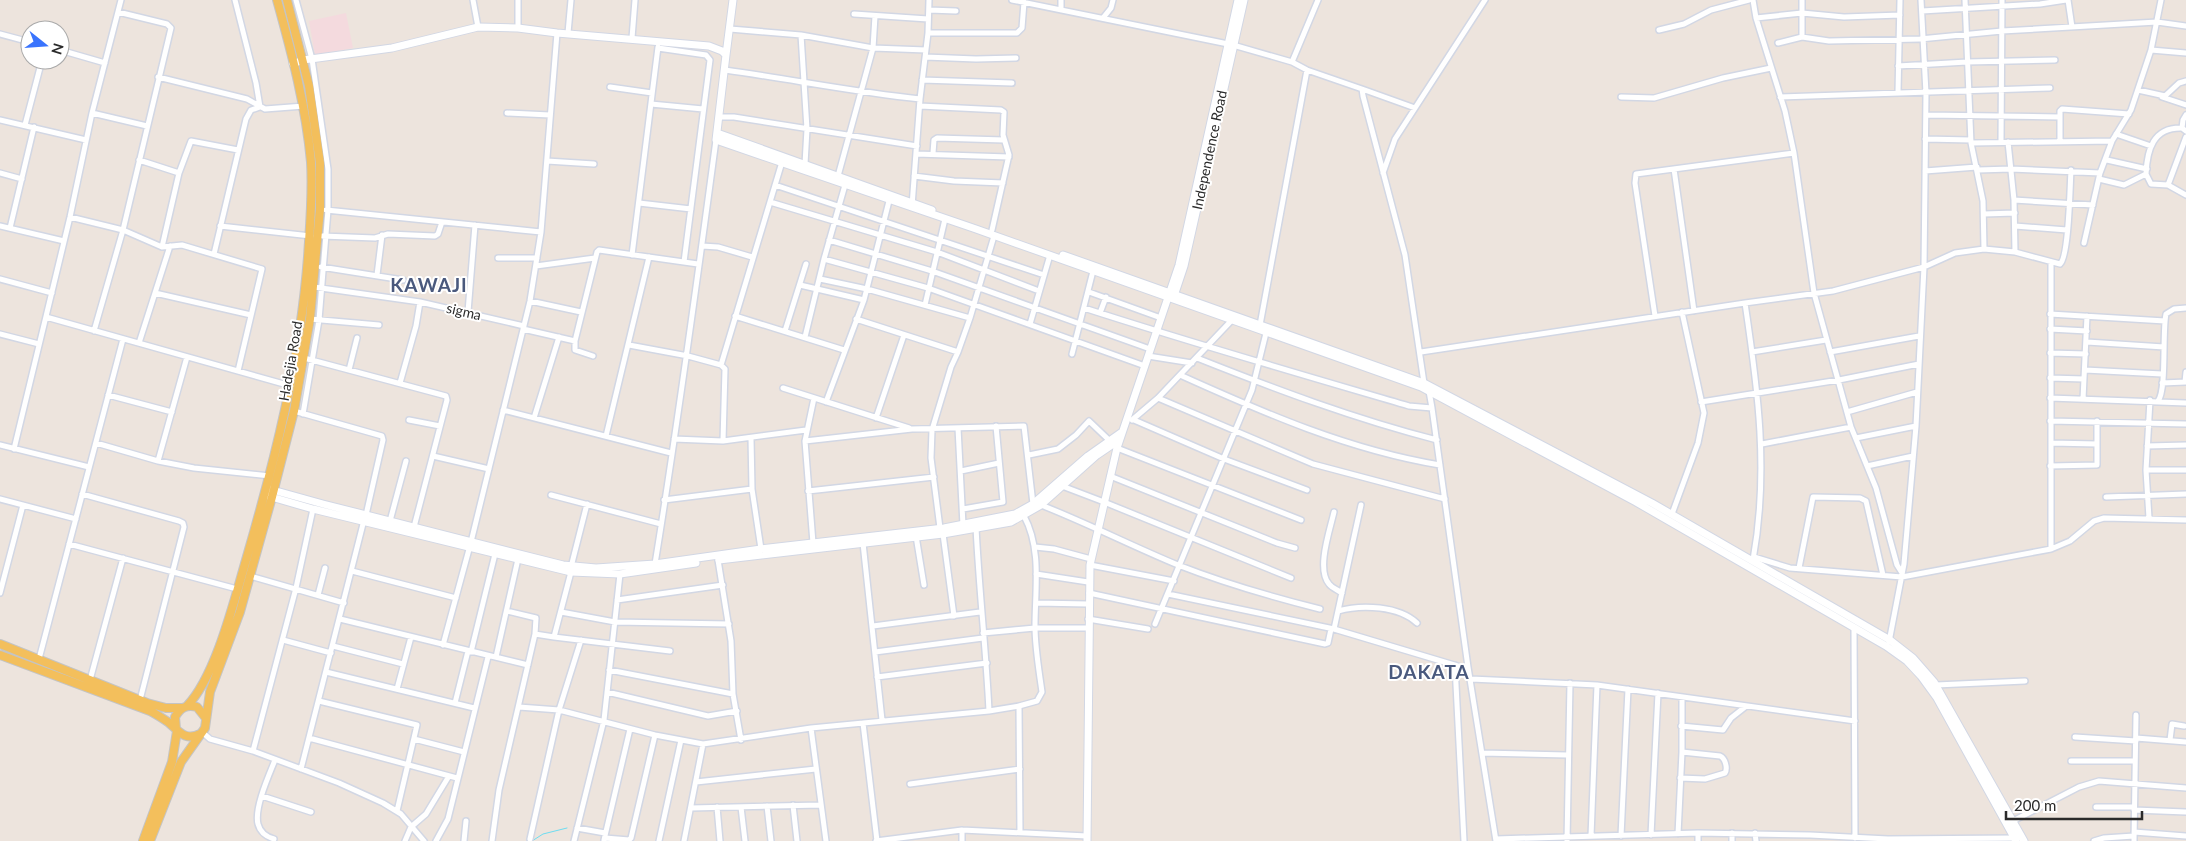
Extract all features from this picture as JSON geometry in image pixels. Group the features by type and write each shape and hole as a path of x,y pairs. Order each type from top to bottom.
{"main road":[{"name":"Hadejia Road","path":"206,717 210,692 240,612 270,493 270,476 291,386 305,296 312,181 304,106 277,0"},
{"name":"Hadejia Road","path":"185,707 203,686 229,617 270,493 294,411 310,320 318,288 324,210 317,136 309,86 287,0"},
{"path":"717,137 733,0"},
{"name":"Independence Road","path":"1171,296 1184,266 1238,0"},
{"name":"Independence Road","path":"1230,44 1244,0"},
{"path":"293,64 303,60 392,48 478,27 518,28 568,34 632,38 658,45 709,46 722,51 726,55"},
{"path":"717,137 845,185 889,200 912,205 1171,296 1231,321 1424,383 1753,562"},
{"path":"717,137 806,164 945,219 993,233 1094,271 1260,325 1334,353 1429,391 1672,514 1753,562 1854,626 1888,643 1914,668 1937,698 2015,840"},
{"path":"1087,839 1088,582 1090,562 1117,448 1130,419 1149,352 1165,307 1171,296"},
{"path":"270,493 313,509 390,521 414,527 495,554 571,569 620,574 718,560 813,543 942,531 963,525 976,526 1037,505 1088,456 1121,436"},
{"path":"270,493 571,569 596,568 655,564 761,549 864,543 1011,522 1024,516 1121,436"},
{"path":"1827,608 1913,658 1936,685 2024,841"},
{"path":"0,644 140,700 166,708 185,707 200,709 206,717 206,723 182,762 150,841"},
{"path":"0,655 150,711 185,737 190,738 201,733"},
{"path":"143,841 172,762 177,730 175,717 185,707"}],"street":[{"path":"14,449 70,217 92,113 121,0"},
{"path":"235,0 256,83 260,107"},
{"path":"296,0 312,60 328,169 324,210 541,232"},
{"path":"473,0 478,27"},
{"path":"518,0 518,28"},
{"path":"568,34 572,0"},
{"path":"632,38 635,0"},
{"path":"912,205 920,99 928,33 929,0"},
{"path":"1012,0 1230,44 1292,62 1307,70 1415,108"},
{"path":"1061,0 1061,10"},
{"path":"1103,18 1111,8 1113,0"},
{"path":"1292,62 1318,0"},
{"path":"1383,174 1395,139 1485,0"},
{"path":"1659,30 1684,24 1711,10 1751,0 1780,96 1794,153 1814,293 1826,340 1847,412 1876,488 1897,565 1902,575"},
{"path":"1802,0 1802,37"},
{"path":"1898,92 1900,0"},
{"path":"1888,643 1902,575 1916,426 1919,336 1924,267 1926,115 1921,0"},
{"path":"1965,0 1971,142 1984,214 1984,248"},
{"path":"1922,11 1966,9 2002,3 2067,0 2072,27"},
{"path":"2084,243 2100,173 2112,141 2129,114 2138,90 2151,50 2162,0"},
{"path":"928,33 1017,32 1022,28 1024,2"},
{"path":"2001,142 2002,3"},
{"path":"929,10 956,11"},
{"path":"94,331 123,230 170,26 118,12"},
{"path":"1756,18 1802,13 1844,17 1900,15"},
{"path":"854,14 928,19"},
{"path":"838,176 873,48 875,16"},
{"path":"1778,43 1802,37 1829,41 1899,40 2002,31 2157,22 2186,26"},
{"path":"730,29 801,35 873,48 926,50"},
{"path":"443,645 470,545 530,301 541,232 557,33"},
{"path":"0,34 20,39"},
{"path":"801,35 807,129 806,164"},
{"path":"632,255 658,45 706,55 710,60 684,262"},
{"path":"2151,50 2186,53"},
{"path":"70,53 105,63"},
{"path":"925,57 1016,58"},
{"path":"1898,66 2055,60"},
{"path":"1621,98 1654,98 1723,78 1771,68"},
{"path":"25,125 39,70"},
{"path":"725,70 803,80 860,92 920,99"},
{"path":"1260,325 1307,70"},
{"path":"158,77 247,99 260,107 271,109 304,106"},
{"path":"922,80 1012,83"},
{"path":"2160,96 2165,96 2179,83 2186,81"},
{"path":"610,87 652,93"},
{"path":"1780,96 2050,88"},
{"path":"1362,89 1362,96 1405,255 1421,352 1424,383 1429,391 1437,440 1468,667 1496,840 1698,833 1786,834 1810,838 1874,840 2015,840"},
{"path":"2138,90 2186,105"},
{"path":"651,104 703,109"},
{"path":"920,106 1001,110 1005,115 1004,140 1009,157 989,256 970,318 958,352 950,367 932,430 930,448 954,616"},
{"path":"214,254 247,114 260,107"},
{"path":"2060,142 2060,117 2062,109 2129,114"},
{"path":"92,113 147,126"},
{"path":"507,113 550,114"},
{"path":"1926,115 2060,117"},
{"path":"2151,184 2147,172 2148,151 2156,138 2167,129 2184,129 2183,120 2186,115"},
{"path":"719,117 734,117 917,146"},
{"path":"0,120 86,140"},
{"path":"10,228 34,127"},
{"path":"2116,134 2151,146"},
{"path":"655,564 688,356 698,264 717,137"},
{"path":"2168,185 2186,137"},
{"path":"933,153 934,140 937,138 1004,140"},
{"path":"1925,140 1971,142 2112,141"},
{"path":"162,247 179,173 191,141 238,150"},
{"path":"2008,142 2015,213 2015,252"},
{"path":"916,154 933,153 1009,157"},
{"path":"1655,316 1634,177 1638,173 1794,153"},
{"path":"139,160 179,173"},
{"path":"2106,160 2147,172"},
{"path":"547,161 594,164"},
{"path":"721,365 782,162"},
{"path":"1925,171 1977,168 2071,170 2100,173"},
{"path":"1674,169 1694,310"},
{"path":"1421,352 1694,310 1833,291 1924,267 1955,253 1984,248 2015,252 2060,264 2063,262 2067,230 2071,170"},
{"path":"2099,179 2124,185 2147,172"},
{"path":"0,173 22,179"},
{"path":"914,176 1004,183"},
{"path":"2138,178 2151,184 2168,185 2186,195"},
{"path":"775,185 1044,275"},
{"path":"805,337 845,185"},
{"path":"826,402 864,300 889,200"},
{"path":"2014,200 2093,205"},
{"path":"770,202 937,252 1039,291"},
{"path":"639,204 691,209"},
{"path":"1984,214 2015,213"},
{"path":"70,217 123,230 162,247 182,245 262,269 238,371"},
{"path":"925,305 945,219"},
{"path":"220,226 310,236 375,238 388,234 435,236 438,234 442,222"},
{"path":"468,312 475,225"},
{"path":"0,226 64,241"},
{"path":"2015,226 2067,230"},
{"path":"377,275 382,236"},
{"path":"829,240 932,270 1149,352 1192,363"},
{"path":"138,343 170,246"},
{"path":"702,246 718,247 752,257"},
{"path":"593,356 578,353 575,350 575,341 595,258 599,250 698,264"},
{"path":"1030,324 1050,255"},
{"path":"606,436 649,257"},
{"path":"498,258 537,258"},
{"path":"536,266 595,258"},
{"path":"824,259 871,270 974,303 1145,366"},
{"path":"2051,263 2051,549"},
{"path":"785,331 806,264"},
{"path":"319,267 403,280"},
{"path":"1072,354 1094,271"},
{"path":"0,279 52,293"},
{"path":"820,279 867,289 970,318"},
{"path":"800,285 864,300"},
{"path":"304,414 319,320 318,288"},
{"name":"sigma","path":"318,288 420,302 468,312 575,341"},
{"path":"1088,292 1161,318"},
{"path":"155,293 251,315"},
{"path":"1100,313 1106,297"},
{"path":"530,301 582,312"},
{"path":"400,383 416,326 420,302"},
{"path":"1745,303 1762,444 1762,492 1753,562 1799,568 1902,575 2051,549 2070,541 2094,521 2104,518 2186,520"},
{"path":"1084,308 1156,332 1209,345 1258,362 1409,406 1432,408"},
{"path":"2158,401 2162,382 2165,321 2170,311 2186,308"},
{"path":"1672,514 1698,443 1703,421 1701,402 1682,312"},
{"path":"2050,314 2165,321"},
{"path":"735,316 844,350"},
{"path":"2082,399 2087,342 2087,316"},
{"path":"46,318 291,386"},
{"path":"310,320 379,325"},
{"path":"856,320 958,352"},
{"path":"1130,419 1158,398 1231,321"},
{"path":"2050,329 2087,331"},
{"path":"1156,624 1246,405 1266,333"},
{"path":"0,334 39,344"},
{"path":"876,418 904,335"},
{"path":"1830,352 1919,336"},
{"path":"534,418 560,337"},
{"path":"349,370 358,338"},
{"path":"39,659 123,339"},
{"path":"1752,352 1826,340"},
{"path":"2087,342 2164,347"},
{"path":"629,345 688,356 721,365 725,369 723,441"},
{"path":"2050,353 2086,354"},
{"path":"158,461 187,357"},
{"path":"304,358 446,396 447,400 414,527"},
{"path":"1197,358 1254,381 1396,430 1437,440"},
{"path":"1701,402 1838,380 1919,364"},
{"path":"2085,370 2162,374"},
{"path":"2162,382 2186,382 2186,372"},
{"path":"1180,375 1246,405 1329,437 1401,459 1440,466"},
{"path":"2050,378 2084,379"},
{"path":"784,388 912,429"},
{"path":"1847,412 1917,392"},
{"path":"108,394 172,412"},
{"path":"813,543 805,441 814,398"},
{"path":"1158,398 1313,464 1445,499"},
{"path":"2050,398 2150,400 2166,403 2186,402"},
{"path":"2149,518 2146,470 2150,400"},
{"path":"503,410 672,453"},
{"path":"294,411 382,436 383,440 352,571 301,769"},
{"path":"1130,419 1224,459 1307,490"},
{"path":"409,420 440,426"},
{"path":"1028,455 1058,449 1076,435 1089,420 1110,441"},
{"path":"2050,421 2186,424"},
{"path":"2050,466 2095,467 2097,463 2097,421"},
{"path":"963,509 1004,502 996,426"},
{"path":"805,441 912,429 932,430 1024,426 1037,505 1063,513 1098,531 1180,565 1265,596 1320,609"},
{"path":"1856,438 1916,426"},
{"path":"1762,444 1852,427"},
{"path":"958,428 963,525"},
{"path":"674,439 723,441 806,430"},
{"path":"751,438 752,489 761,549"},
{"path":"96,443 158,461 194,468 270,476"},
{"path":"2051,443 2097,444"},
{"path":"0,445 89,467"},
{"path":"2147,446 2186,445"},
{"path":"1117,448 1301,520"},
{"path":"433,456 489,469"},
{"path":"1867,466 1913,456"},
{"path":"390,521 406,461"},
{"path":"961,471 999,462"},
{"path":"2146,470 2186,470"},
{"path":"1110,476 1277,543 1295,548"},
{"path":"808,491 934,477"},
{"path":"1062,486 1291,578"},
{"path":"664,500 752,489"},
{"path":"82,494 183,523 184,527 140,700"},
{"path":"2106,497 2186,494"},
{"path":"550,495 661,524"},
{"path":"1799,568 1812,497 1860,498 1866,501 1883,575"},
{"path":"0,499 76,519"},
{"path":"554,637 587,504"},
{"path":"0,593 23,505"},
{"path":"1088,593 1325,644 1328,643 1338,611 1361,505"},
{"path":"253,751 296,588 313,509"},
{"path":"1334,512 1324,558 1324,574 1329,585 1342,593"},
{"path":"519,707 559,710 604,720 655,735 704,744 863,722 989,711 1019,706 1038,700 1042,692 1035,628 1035,547 1031,528 1024,516"},
{"path":"976,526 980,612 987,663 989,711"},
{"path":"916,535 924,585"},
{"path":"864,543 882,720"},
{"path":"69,544 237,589"},
{"path":"1035,547 1054,549 1090,562 1174,581"},
{"path":"455,703 495,554"},
{"path":"90,680 123,558"},
{"path":"496,657 518,559"},
{"path":"718,560 729,624 733,694 741,740"},
{"path":"318,595 325,568"},
{"path":"352,571 456,598"},
{"path":"574,841 604,720 620,574"},
{"path":"1036,574 1088,582"},
{"path":"250,576 344,603"},
{"path":"617,600 723,585"},
{"path":"1168,594 1332,629 1468,667"},
{"path":"1036,603 1088,604"},
{"path":"1338,611 1360,606 1408,614 1418,623"},
{"path":"492,841 499,790 535,634 536,618 507,611"},
{"path":"561,612 615,622 729,624"},
{"path":"873,626 980,612"},
{"path":"340,619 528,665"},
{"path":"1088,619 1148,629"},
{"path":"1854,626 1855,838"},
{"path":"875,652 1035,628 1088,628"},
{"path":"535,634 670,652"},
{"path":"397,689 411,637"},
{"path":"283,640 331,652"},
{"path":"530,839 559,710 581,640"},
{"path":"333,646 403,664"},
{"path":"436,841 448,819 488,656"},
{"path":"878,677 987,663"},
{"path":"1456,665 1464,841"},
{"path":"610,670 733,694"},
{"path":"326,672 474,708"},
{"path":"1470,680 1597,685 1855,721"},
{"path":"1936,685 2025,681"},
{"path":"1566,839 1570,683"},
{"path":"1591,836 1597,685"},
{"path":"1621,836 1628,689"},
{"path":"607,692 708,716 737,711"},
{"path":"1651,835 1658,693"},
{"path":"1678,834 1682,752 1682,697"},
{"path":"318,701 414,723 417,728 397,811"},
{"path":"1019,706 1020,832"},
{"path":"1681,726 1723,730 1730,718 1745,707"},
{"path":"2134,836 2136,715"},
{"path":"863,722 876,841 910,839 962,830 1020,832 1087,839"},
{"path":"2170,740 2172,724 2184,726"},
{"path":"812,728 826,841"},
{"path":"605,837 630,729"},
{"path":"201,733 210,739 253,751 339,783 383,802 397,811 424,841"},
{"path":"577,828 605,837 629,840 631,838 655,735"},
{"path":"309,738 457,778"},
{"path":"2075,738 2186,742"},
{"path":"414,740 464,752"},
{"path":"659,841 681,740"},
{"path":"691,841 684,840 704,744"},
{"path":"1680,778 1705,779 1724,773 1726,769 1724,759 1720,756 1682,752"},
{"path":"1482,753 1567,755"},
{"path":"274,839 262,832 258,824 262,796 275,760"},
{"path":"2071,761 2136,761"},
{"path":"696,782 816,769"},
{"path":"910,784 1020,769"},
{"path":"405,841 411,828 426,814 449,776"},
{"path":"2013,821 2088,784 2118,781 2135,785 2186,788"},
{"path":"262,796 311,812"},
{"path":"690,808 821,805"},
{"path":"767,806 771,841"},
{"path":"794,806 797,841"},
{"path":"717,807 720,841"},
{"path":"742,807 745,841"},
{"path":"2096,807 2186,812"},
{"path":"464,841 466,821"},
{"path":"962,830 962,841"},
{"path":"1698,833 1698,841"},
{"path":"1732,833 1732,841"},
{"path":"1755,833 1756,841"},
{"path":"1786,834 1786,841"},
{"path":"2094,841 2104,838 2134,836 2186,836"}],"shaded area":[{"path":"346,13 353,48 315,55 309,21"}],"waterway":[{"path":"532,841 543,834 567,828"}],"district":[{"name":"KAWAJI","path":"429,284"},
{"name":"DAKATA","path":"1429,671"}]}
